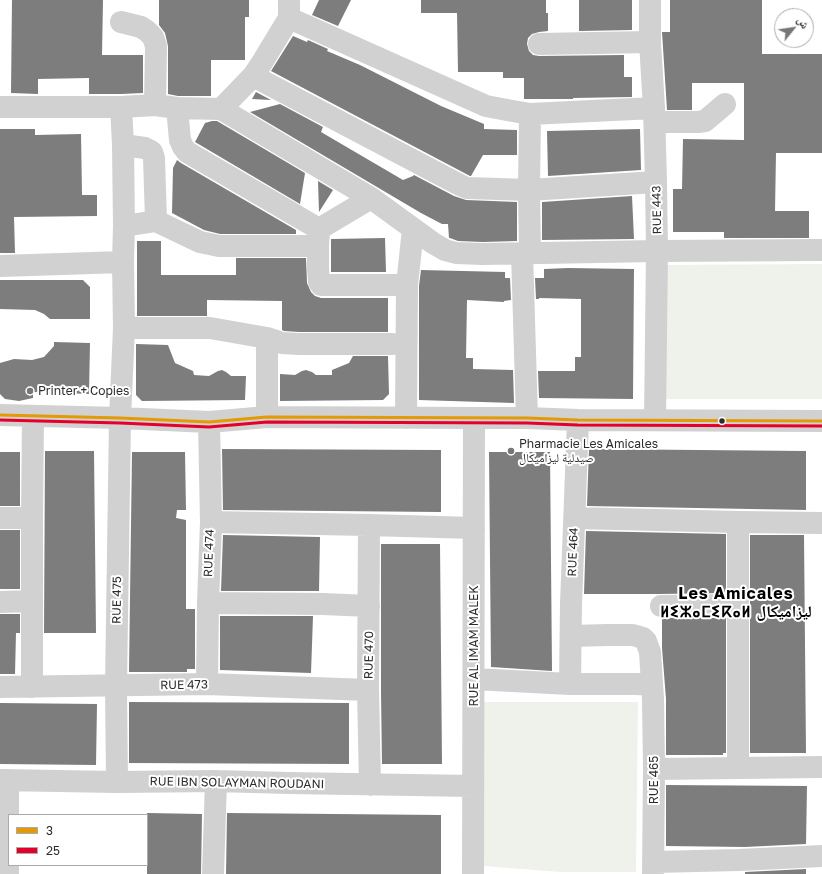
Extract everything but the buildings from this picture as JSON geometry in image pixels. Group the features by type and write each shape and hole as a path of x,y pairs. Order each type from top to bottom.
{"street":[{"name":"RUE 443","path":"650,0 657,251 655,420"},
{"path":"221,109 253,76 263,61 289,9 486,106 530,114 654,115 698,122 705,121 724,104"},
{"path":"121,22 141,27 153,37 156,46 155,105"},
{"path":"539,44 650,42"},
{"path":"253,76 467,188 529,190 656,182"},
{"path":"0,108 121,107 155,105 177,108 221,109 371,198 433,243 445,250 456,253 483,254 822,250"},
{"name":"RUE 475","path":"117,782 116,686 120,418 124,328 122,262 124,226 123,145 121,107"},
{"path":"177,108 180,140 187,152 318,237"},
{"path":"527,418 526,253 530,114"},
{"path":"123,145 145,148 152,152 154,158 156,221"},
{"path":"124,226 156,221 200,242 220,246 318,237 371,198"},
{"path":"406,418 407,285 413,229"},
{"path":"318,237 318,269 319,282 321,285 407,285"},
{"path":"0,266 122,262"},
{"path":"124,328 210,328 267,338 282,343 392,344"},
{"path":"267,338 267,417"},
{"path":"0,415 209,422 267,417 822,421"},
{"path":"32,687 33,416"},
{"name":"RUE AL IMAM MALEK","path":"473,874 474,418"},
{"name":"RUE 464","path":"570,684 578,420"},
{"name":"RUE 474","path":"207,684 211,522 209,422"},
{"path":"0,518 32,518"},
{"path":"575,518 822,523"},
{"path":"211,522 474,528"},
{"path":"738,522 738,768"},
{"name":"RUE 470","path":"369,525 368,690 370,785"},
{"path":"0,602 32,601"},
{"path":"208,603 369,606"},
{"path":"660,606 737,605"},
{"name":"RUE 465","path":"571,636 633,635 643,638 646,641 650,652 653,698 654,868"},
{"path":"474,679 570,684 652,685"},
{"name":"RUE 473","path":"0,687 207,684 368,690"},
{"path":"654,769 822,767"},
{"path":"4,780 8,874"},
{"name":"RUE IBN SOLAYMAN ROUDANI","path":"4,780 117,782 216,781 473,786"},
{"path":"213,874 216,781"},
{"path":"654,868 739,867 822,856"}],"shaded area":[{"path":"822,264 822,399 663,399 663,265"},
{"path":"481,702 638,702 636,872 561,872 483,866"}],"transit line":[{"name":"3","path":"0,415 209,422 267,417 822,421"},
{"name":"25","path":"0,420 209,427 267,422 822,426"}],"place":[{"name":"Printer + Copies","path":"30,391"},
{"name":"Pharmacie Les Amicales صيدلية ليزاميكال","path":"511,451"}],"district":[{"name":"Les Amicales ⵍⵉⵣⴰⵎⵉⴽⴰⵍ ليزاميكال","path":"736,603"}]}
